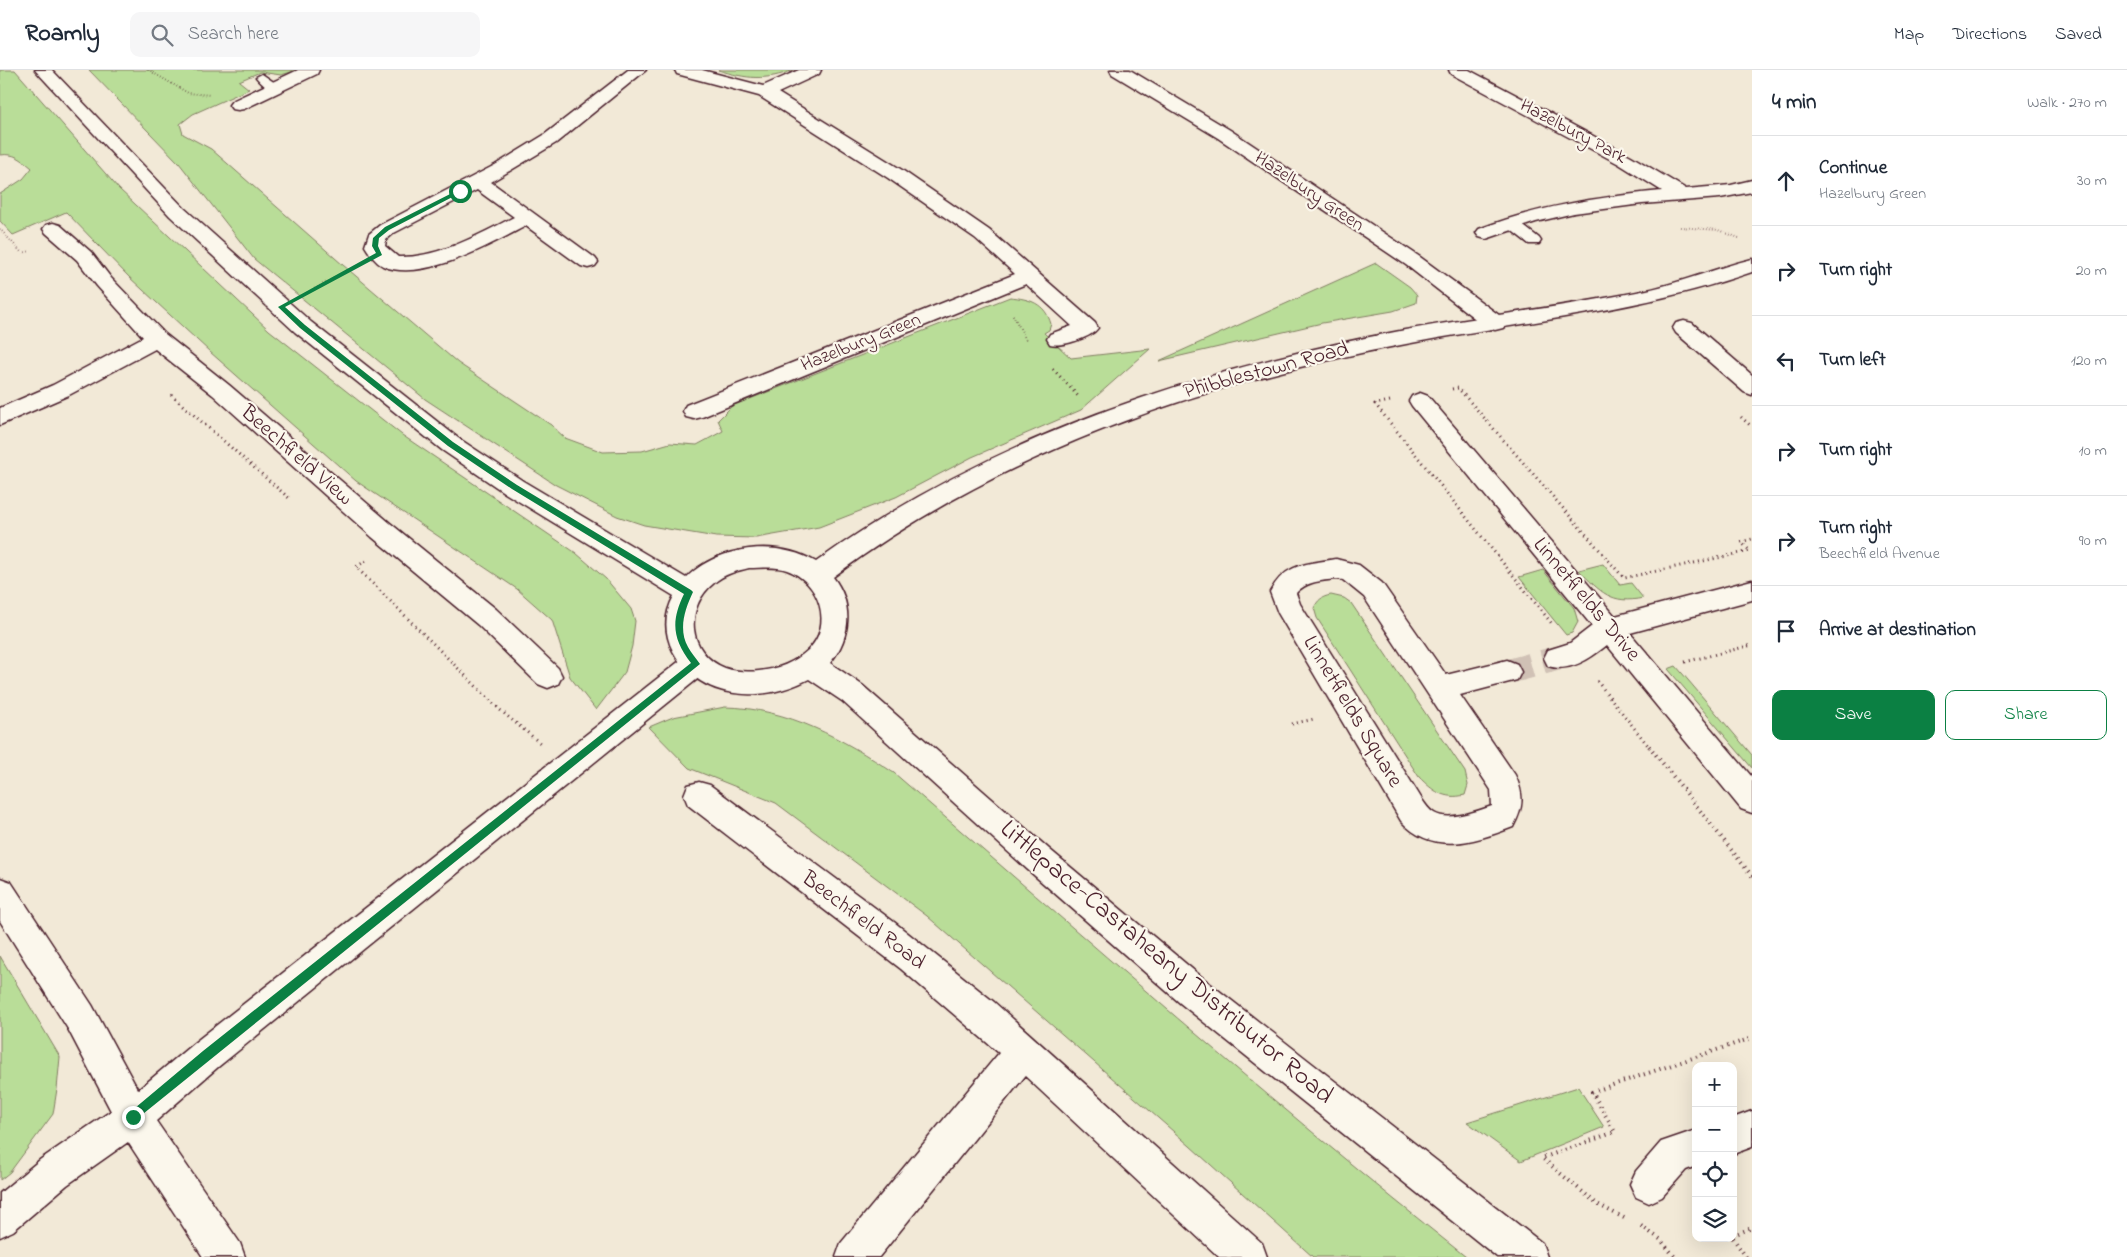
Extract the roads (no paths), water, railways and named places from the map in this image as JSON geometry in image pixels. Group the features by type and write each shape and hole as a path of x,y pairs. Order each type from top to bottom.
{"street":[{"path":"43,70 177,212 302,327 450,444 514,487 689,592"},
{"path":"238,105 267,85 311,70"},
{"path":"528,218 452,252 426,261 394,262 380,254 375,246 376,238 387,228 478,182 550,140 638,70"},
{"path":"683,70 765,92 895,174 975,229 995,244 1087,328 1058,339"},
{"path":"765,92 813,70"},
{"name":"Hazelbury Green","path":"1118,70 1224,134 1413,261 1495,323"},
{"name":"Hazelbury Park","path":"1462,71 1625,160 1683,195"},
{"path":"478,182 588,262"},
{"name":"Hazelbury Park","path":"1486,233 1511,223 1576,208 1738,190 1752,186"},
{"name":"Beechfield View","path":"53,229 84,256 104,282 157,339 221,390 381,530 487,617 548,676"},
{"name":"Phibblestown Road","path":"816,576 881,530 958,485 1032,449 1131,410 1248,372 1405,337 1495,323 1681,288 1752,265"},
{"name":"Hazelbury Green","path":"694,411 1028,276"},
{"path":"1684,328 1752,387"},
{"path":"0,417 61,390 157,339"},
{"name":"Linnetfields Drive","path":"1420,401 1752,799"},
{"path":"750,558 774,558 797,564 816,576 829,591 835,609 834,629 826,648 810,665 788,676 764,683 738,683 715,676 696,664 684,648 678,629 680,610 689,592 704,576 726,564 750,558"},
{"name":"Linnetfields Square","path":"1336,568 1350,572 1373,590 1440,688 1504,784 1509,796 1507,809 1502,817 1451,830 1436,828 1423,823 1412,811 1287,606 1283,592 1287,584 1294,577 1336,568"},
{"path":"1558,658 1579,652 1609,628 1752,590"},
{"path":"0,1218 54,1172 133,1117 206,1055 696,664"},
{"name":"Littlepace-Castaheany Distributor Road","path":"810,665 852,694 1038,859 1192,991 1528,1257"},
{"path":"1440,688 1508,672"},
{"name":"Beechfield Road","path":"699,795 942,981 1023,1051 1190,1206 1248,1257"},
{"path":"0,893 80,1018 133,1117 170,1176 226,1257"},
{"path":"856,1257 1023,1051"},
{"path":"1737,1135 1752,1129"},
{"path":"1649,1184 1658,1171 1674,1155 1692,1149"}],"lane":[{"path":"1511,223 1534,241"}],"tunnel":[{"path":"1507,672 1558,658"}]}
